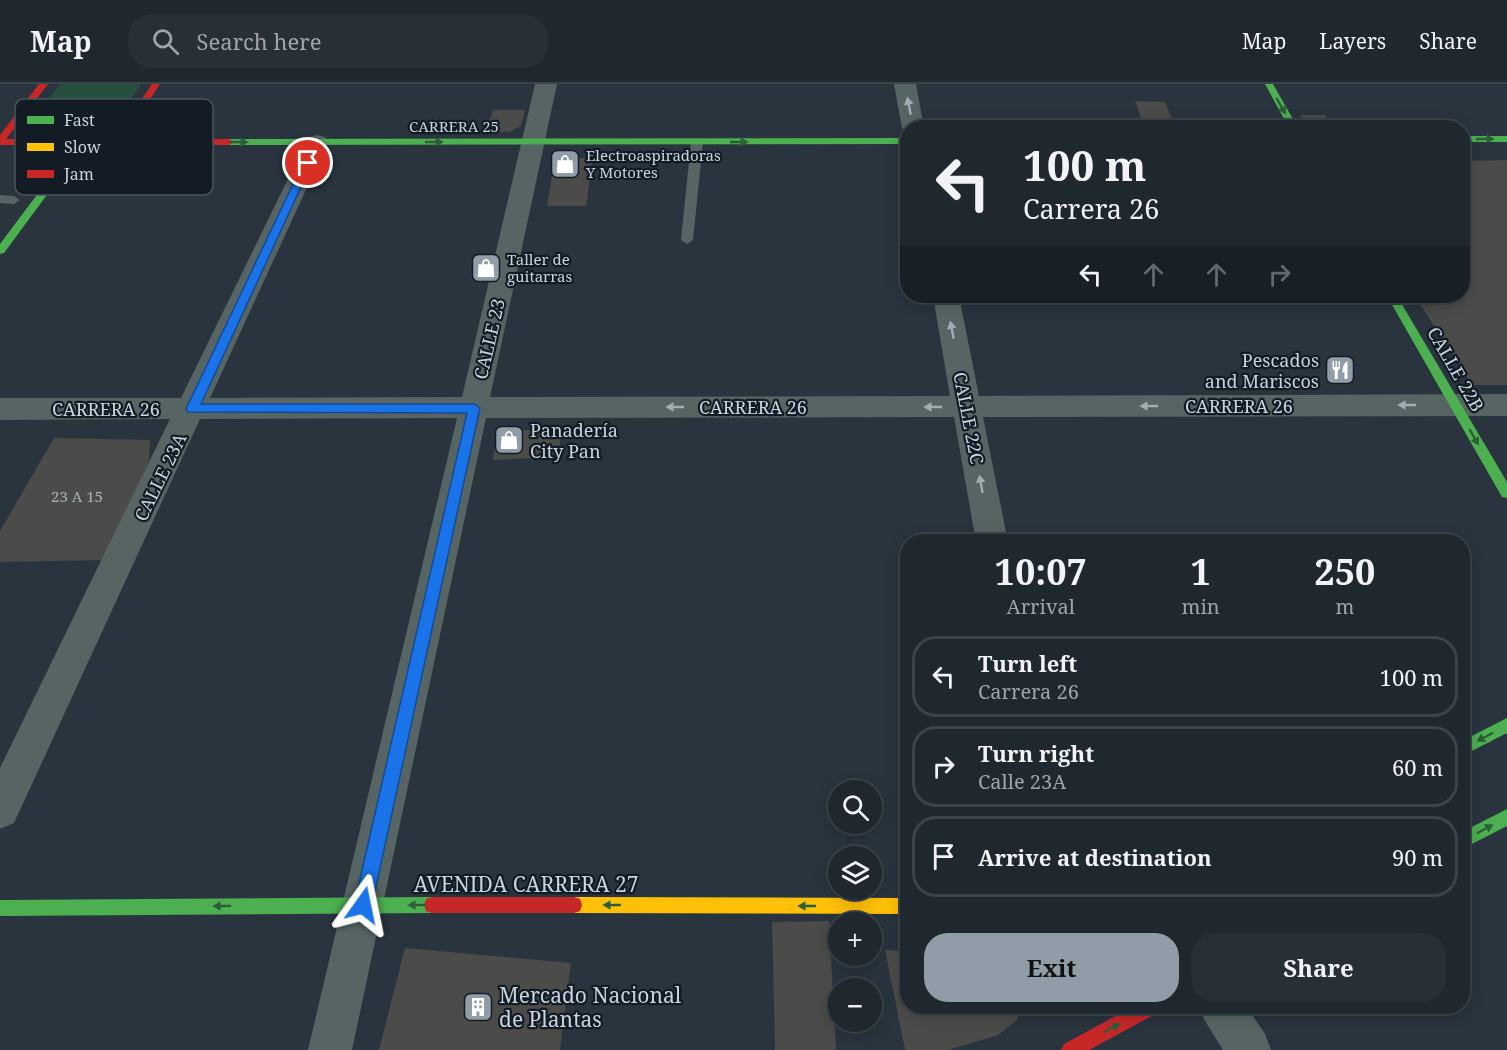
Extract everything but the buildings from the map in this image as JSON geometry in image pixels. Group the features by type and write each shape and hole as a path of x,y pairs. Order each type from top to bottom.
{"street":[{"path":"32,99 44,84"},
{"path":"146,99 156,84"},
{"name":"CALLE 23","path":"330,1050 546,84"},
{"path":"905,84 912,120"},
{"path":"1269,84 1289,120"},
{"path":"0,141 15,122"},
{"path":"1470,139 1507,139"},
{"name":"CARRERA 25","path":"0,141 15,141"},
{"name":"CARRERA 25","path":"213,142 900,141"},
{"name":"CALLE 23A","path":"0,810 317,142"},
{"path":"0,251 42,195"},
{"name":"CALLE 22C","path":"947,303 991,534"},
{"name":"CALLE 22B","path":"1396,303 1507,492"},
{"name":"CARRERA 26","path":"0,410 1507,405"},
{"path":"1470,745 1507,725"},
{"path":"1470,837 1507,817"},
{"name":"AVENIDA CARRERA 27","path":"0,908 363,905 900,906"},
{"path":"1070,1050 1138,1014"},
{"path":"1225,1014 1250,1050"}],"lane":[{"path":"687,240 697,142"}],"green space":[{"path":"60,84 141,84 131,99 48,99"}],"traffic: fast":[{"path":"1269,84 1289,120"},
{"path":"1470,139 1507,139"},
{"path":"229,142 900,141"},
{"path":"0,251 42,195"},
{"path":"1396,303 1507,493"},
{"path":"1470,745 1507,725"},
{"path":"1470,837 1507,817"},
{"path":"0,908 432,905"}],"traffic: slow":[{"path":"574,905 900,906"}],"traffic: jam":[{"path":"32,99 44,84"},
{"path":"146,99 156,84"},
{"path":"0,141 15,122"},
{"path":"0,142 15,142"},
{"path":"213,142 229,142"},
{"path":"432,905 574,905"},
{"path":"1070,1050 1138,1014"}],"place":[{"name":"Electroaspiradoras Y Motores","path":"565,164"},
{"name":"Taller de guitarras","path":"486,268"},
{"name":"Pescados and Mariscos","path":"1340,370"},
{"name":"Panadería City Pan","path":"509,440"},
{"name":"Mercado Nacional de Plantas","path":"478,1007"}],"route":[{"path":"308,163 192,409 474,408 363,905"}]}
